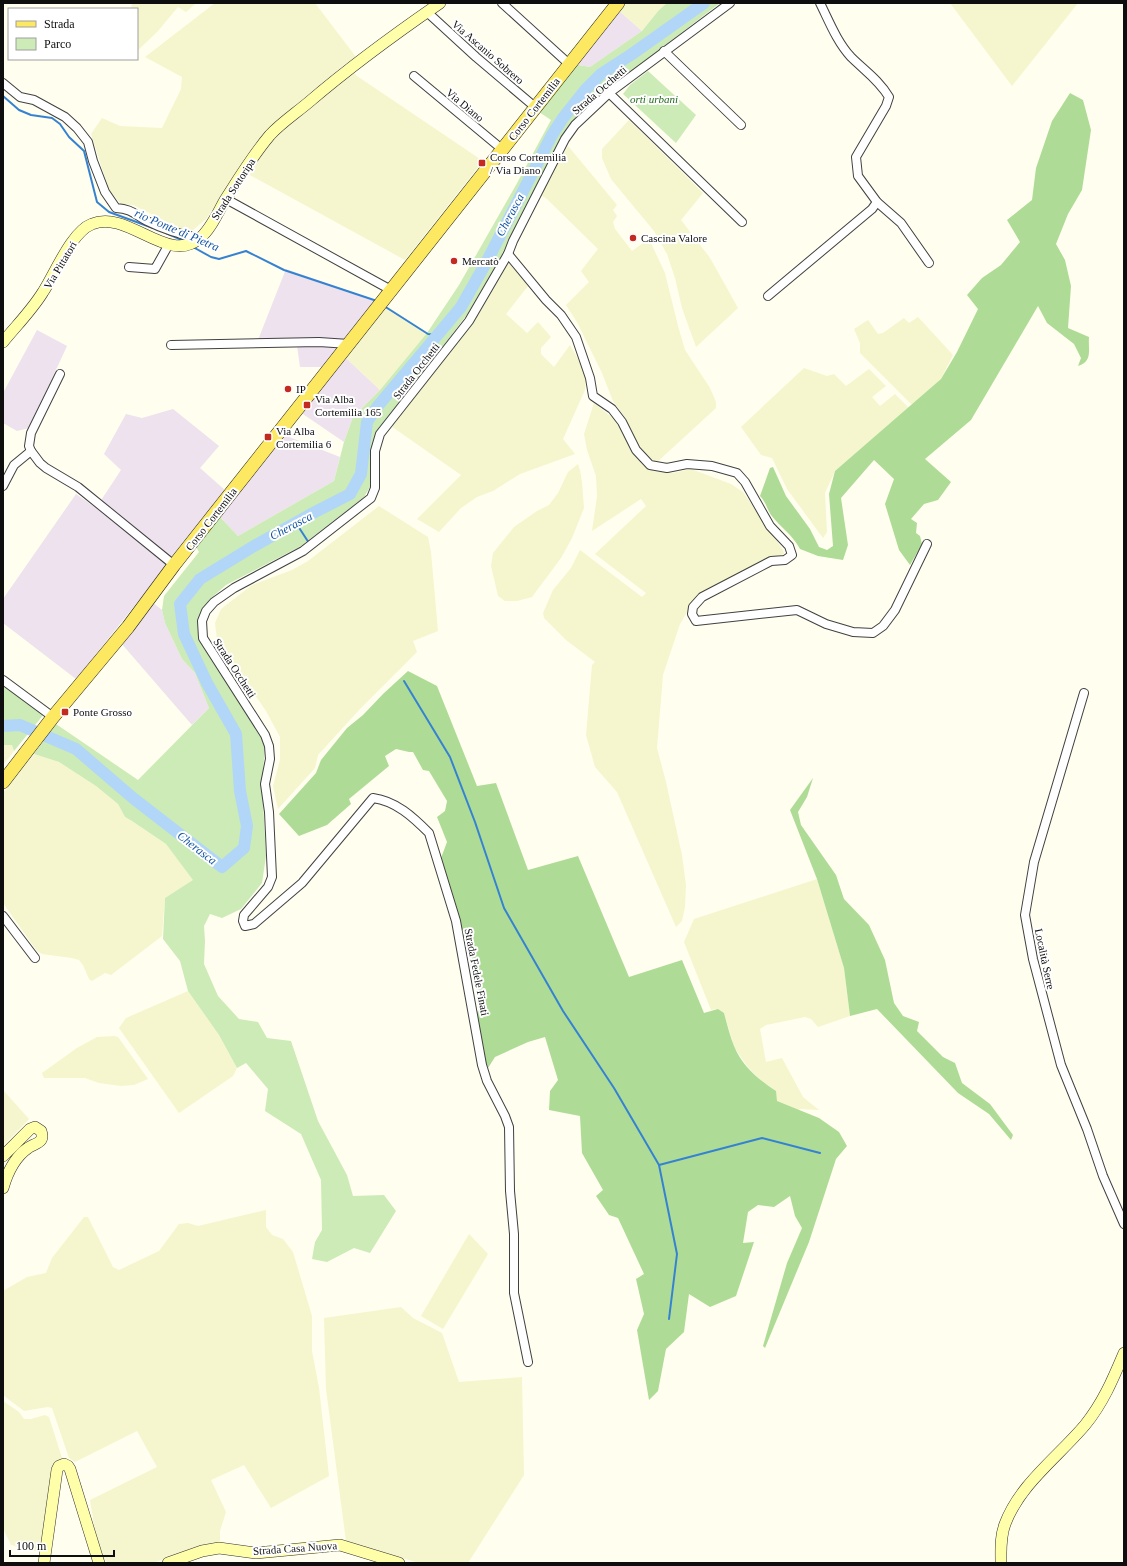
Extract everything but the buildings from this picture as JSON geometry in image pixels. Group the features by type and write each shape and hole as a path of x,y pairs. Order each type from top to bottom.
{"main road":[{"name":"Corso Cortemilia","path":"3,782 34,741 128,627 174,565 618,3"}],"street":[{"name":"Strada Sottoripa","path":"192,242 212,223 261,146 272,134 339,77 397,32 440,3"},
{"path":"502,3 569,64"},
{"name":"Strada Occhetti","path":"246,926 243,921 244,915 268,887 272,877 269,812 265,784 270,759 269,746 265,735 203,638 202,621 206,611 214,602 234,588 302,551 371,498 375,488 375,450 380,434 468,321 508,254 512,241 566,139 575,125 609,93 730,3"},
{"path":"820,3 840,42 851,57 883,88 889,97 886,106 856,157 858,176 877,202 901,223 929,263"},
{"name":"Via Ascanio Sobrero","path":"427,12 476,57 535,107"},
{"path":"664,51 741,125"},
{"name":"Via Diano","path":"414,76 503,150"},
{"path":"3,83 20,96 34,100 65,117 77,128 88,142 105,192 116,208 127,209 146,221 183,235 192,242"},
{"path":"609,93 742,222"},
{"path":"226,199 381,304"},
{"path":"768,296 872,209 877,202"},
{"name":"Via Pittatori","path":"3,342 43,293 65,254 78,235 91,224 107,220 127,226 164,243 192,242"},
{"path":"129,268 155,269 169,244"},
{"path":"508,254 560,315 576,337 590,378 593,396 612,409 622,422 636,450 650,465 667,468 686,464 712,466 737,473 745,482 770,526 789,546 792,555 784,560 771,561 702,597 693,607 692,614 696,621 797,610 826,624 853,632 873,633 883,626 895,610 927,544"},
{"path":"171,345 319,342 349,344"},
{"path":"60,374 31,433 29,443 31,451 46,468 78,486 174,565"},
{"path":"3,486 14,465 31,451"},
{"path":"3,680 52,719"},
{"name":"Località Serre","path":"1084,693 1034,862 1025,915 1032,959 1061,1065 1087,1129 1103,1176 1124,1224"},
{"name":"Strada Fedele Finati","path":"246,926 254,924 302,882 374,798 395,804 429,833 456,920 482,1065 487,1081 509,1127 510,1191 514,1234 514,1289 528,1362"},
{"path":"3,916 35,958"},
{"path":"3,1156 30,1129 35,1127 41,1131 43,1136 40,1141 20,1155 6,1179 3,1188"},
{"path":"1001,1563 1000,1544 1004,1525 1012,1508 1036,1477 1085,1425 1108,1391 1124,1353"},
{"path":"44,1563 57,1470 60,1465 64,1464 70,1469 99,1563"},
{"name":"Strada Casa Nuova","path":"168,1563 202,1551 219,1548 256,1553 340,1545 399,1563"}],"shaded area":[{"path":"617,9 642,31 590,67 573,64"},
{"path":"286,269 375,300 322,367 300,367 296,338 258,340"},
{"path":"37,330 67,346 29,428 17,431 3,423 3,393"},
{"path":"346,358 380,390 353,417 344,442 300,412"},
{"path":"173,409 219,446 200,468 226,491 76,679 3,623 3,599 76,494 96,508 121,470 104,454 126,414 142,418"},
{"path":"284,435 340,457 334,481 238,536 219,516"},
{"path":"152,602 162,610 165,623 182,659 195,673 209,708 192,725 121,643"}],"green space":[{"path":"132,3 196,3 186,12 178,7 157,32 138,50 138,8 131,8"},
{"path":"215,3 315,3 356,57 345,64 268,129 206,219 193,230 181,229 133,205 121,204 109,190 91,134 102,118 120,126 162,128 181,89 182,77 145,57"},
{"path":"622,3 667,3 659,10 642,31 617,9"},
{"path":"667,3 720,3 603,93 565,133 509,239 507,247 468,313 379,432 371,454 370,487 364,497 301,546 226,585 210,599 201,611 198,624 200,638 260,733 265,746 262,784 266,856 262,883 241,909 222,918 210,914 204,926 204,964 218,996 239,1019 258,1022 267,1038 291,1041 318,1121 347,1175 353,1196 384,1195 396,1211 370,1253 354,1248 327,1262 312,1259 315,1242 322,1230 321,1180 301,1134 265,1111 268,1089 246,1063 237,1068 219,1035 188,991 180,961 163,939 165,898 193,880 166,844 125,817 118,804 96,786 59,762 34,754 56,724 138,780 209,708 195,673 182,659 165,623 162,610 164,596 199,552 196,547 219,516 238,536 334,481 344,442 353,417 380,390 427,333 459,285 516,185 551,120 536,110 573,64 590,67 642,31 659,10"},
{"path":"950,3 1078,3 1012,86"},
{"name":"orti urbani","path":"648,71 696,115 676,143 623,94 630,85"},
{"path":"353,72 483,161 405,260 248,174 264,149 277,135"},
{"path":"1070,93 1083,100 1091,130 1082,190 1068,214 1056,244 1065,260 1071,286 1068,328 1089,337 1088,358 1083,364 1078,366 1081,358 1074,344 1047,323 1038,306 971,420 925,459 951,482 938,500 924,504 911,519 917,523 916,533 920,536 922,544 910,565 899,550 885,504 894,479 874,460 841,498 848,545 843,560 818,556 800,549 794,539 771,515 760,496 770,468 773,467 786,496 810,529 819,547 827,550 833,546 829,494 835,471 941,379 957,352 978,309 967,295 982,278 1001,265 1020,242 1007,220 1032,200 1036,168 1052,121"},
{"path":"629,120 703,193 681,220 710,258 738,308 696,347 682,308 675,278 667,254 654,231 611,179 602,158 602,149"},
{"path":"568,146 617,205 613,210 617,216 613,222 615,229 632,251 649,239 665,273 685,350 710,388 716,402 716,408 656,463 642,450 624,416 613,401 602,373 577,322 566,305 589,282 581,271 598,249 547,199 541,195"},
{"path":"508,261 528,286 506,314 527,333 538,322 551,337 541,348 541,354 554,367 570,345 582,366 586,378 585,390 563,439 575,454 520,474 493,491 477,497 461,508 439,532 417,519 461,475 391,426 452,347"},
{"path":"385,305 427,333 380,390 346,358"},
{"path":"918,317 953,355 941,379 912,405 860,353 860,343 854,329 868,320 878,334 883,333 904,318 909,323"},
{"path":"804,368 827,376 834,374 846,386 869,369 886,386 872,397 880,406 895,394 909,408 835,471 825,493 827,532 823,538 787,489 772,458 761,455 741,427"},
{"path":"594,403 614,419 637,458 653,471 673,473 691,469 731,484 743,492 783,550 784,554 769,558 693,602 680,624 663,675 657,748 682,855 686,885 685,907 682,921 676,927 617,792 595,767 586,735 592,665 595,662 566,640 544,618 543,613 553,590 571,568 580,550 642,597 646,593 595,554 646,506 641,499 592,531 597,496 596,476 587,450 584,434"},
{"path":"578,464 582,482 584,508 572,538 561,558 532,597 517,601 505,601 498,596 491,566 493,553 514,527 537,511 549,505 558,493 568,472"},
{"path":"379,506 428,537 431,552 438,631 413,641 417,652 360,709 318,755 315,768 278,809 273,786 280,760 280,737 266,711 217,640 215,623 221,609 252,585 292,570 308,561"},
{"path":"408,671 437,686 477,786 496,783 528,870 578,856 629,977 682,960 704,1013 718,1009 724,1013 737,1053 752,1072 776,1091 777,1101 819,1118 839,1132 847,1146 836,1159 809,1242 765,1348 763,1346 787,1263 802,1228 795,1216 790,1196 774,1207 758,1205 748,1212 743,1243 754,1242 736,1296 710,1307 689,1294 684,1332 666,1349 658,1391 649,1400 637,1330 644,1314 636,1279 644,1274 618,1218 609,1215 596,1196 603,1190 582,1153 580,1116 549,1110 550,1091 558,1080 545,1037 528,1042 495,1057 488,1068 484,1057 475,1014 481,1008 462,929 441,858 447,842 437,817 445,811 447,801 429,771 423,770 413,752 396,749 385,756 389,766 349,799 351,804 327,825 299,836 279,814 316,773 321,760 347,728 363,715"},
{"path":"3,684 44,714 14,751 12,745 3,745"},
{"path":"3,745 12,745 14,751 3,765"},
{"path":"34,754 59,762 96,786 118,804 125,817 166,844 194,880 165,898 162,936 111,975 105,973 92,981 89,979 83,965 79,960 42,954 37,951 3,903 3,793"},
{"path":"813,778 807,797 798,812 801,825 836,875 844,899 869,925 885,960 894,1003 903,1016 919,1022 917,1031 943,1057 955,1063 962,1083 990,1104 1013,1135 1011,1140 989,1114 958,1093 877,1009 850,1016 844,968 817,879 790,810"},
{"path":"817,879 844,968 850,1016 818,1027 811,1019 805,1017 766,1025 760,1029 766,1062 782,1058 803,1097 819,1110 800,1109 777,1116 776,1091 760,1080 747,1066 734,1047 724,1013 718,1009 711,1010 684,942 694,919"},
{"path":"188,991 219,1035 237,1068 233,1076 179,1113 119,1028 126,1018"},
{"path":"97,1037 118,1037 148,1079 134,1085 121,1086 99,1083 85,1078 44,1078 42,1073 77,1048"},
{"path":"3,1090 29,1119 3,1146"},
{"path":"266,1210 266,1227 272,1235 283,1239 293,1252 312,1316 312,1351 319,1388 329,1476 271,1508 244,1465 211,1480 226,1512 220,1531 220,1544 193,1549 153,1563 108,1563 102,1557 94,1525 90,1500 157,1467 137,1431 75,1462 69,1458 52,1408 48,1407 24,1411 3,1395 3,1291 27,1277 46,1273 52,1258 84,1217 88,1217 113,1267 119,1270 159,1251 179,1224 188,1223 198,1226"},
{"path":"469,1234 488,1254 443,1329 421,1316"},
{"path":"401,1307 413,1318 442,1333 459,1382 522,1377 524,1475 468,1563 419,1563 346,1541 326,1389 324,1318"},
{"path":"3,1401 19,1412 24,1419 31,1419 45,1415 49,1417 62,1458 57,1462 43,1553 11,1545 3,1528"}],"waterway":[{"name":"Cherasca","path":"3,726 20,725 76,749 133,798 222,867 244,848 247,826 240,791 236,734 207,683 184,634 180,604 200,579 254,546 350,494 361,474 367,422 377,407 461,307 487,261 552,135 563,118 586,89 601,74 704,3"},
{"name":"rio Ponte di Pietra","path":"3,96 19,110 31,115 52,118 60,124 69,137 84,151 97,202 109,212 153,228"},
{"name":"rio Ponte di Pietra","path":"166,233 182,240"},
{"name":"rio Ponte di Pietra","path":"193,247 211,257 219,259 246,251 284,270 377,301"},
{"name":"rio Ponte di Pietra","path":"384,306 428,334 437,335"},
{"path":"296,523 309,543"},
{"path":"404,681 450,757 475,822 504,908 563,1011 614,1088 659,1165 677,1254 669,1319"},
{"path":"659,1165 762,1138 820,1153"}],"place":[{"name":"Corso Cortemilia / Via Diano","path":"482,163"},
{"name":"Cascina Valore","path":"633,238"},
{"name":"Mercatò","path":"454,261"},
{"name":"IP","path":"288,389"},
{"name":"Via Alba Cortemilia 165","path":"307,405"},
{"name":"Via Alba Cortemilia 6","path":"268,437"},
{"name":"Ponte Grosso","path":"65,712"}]}
